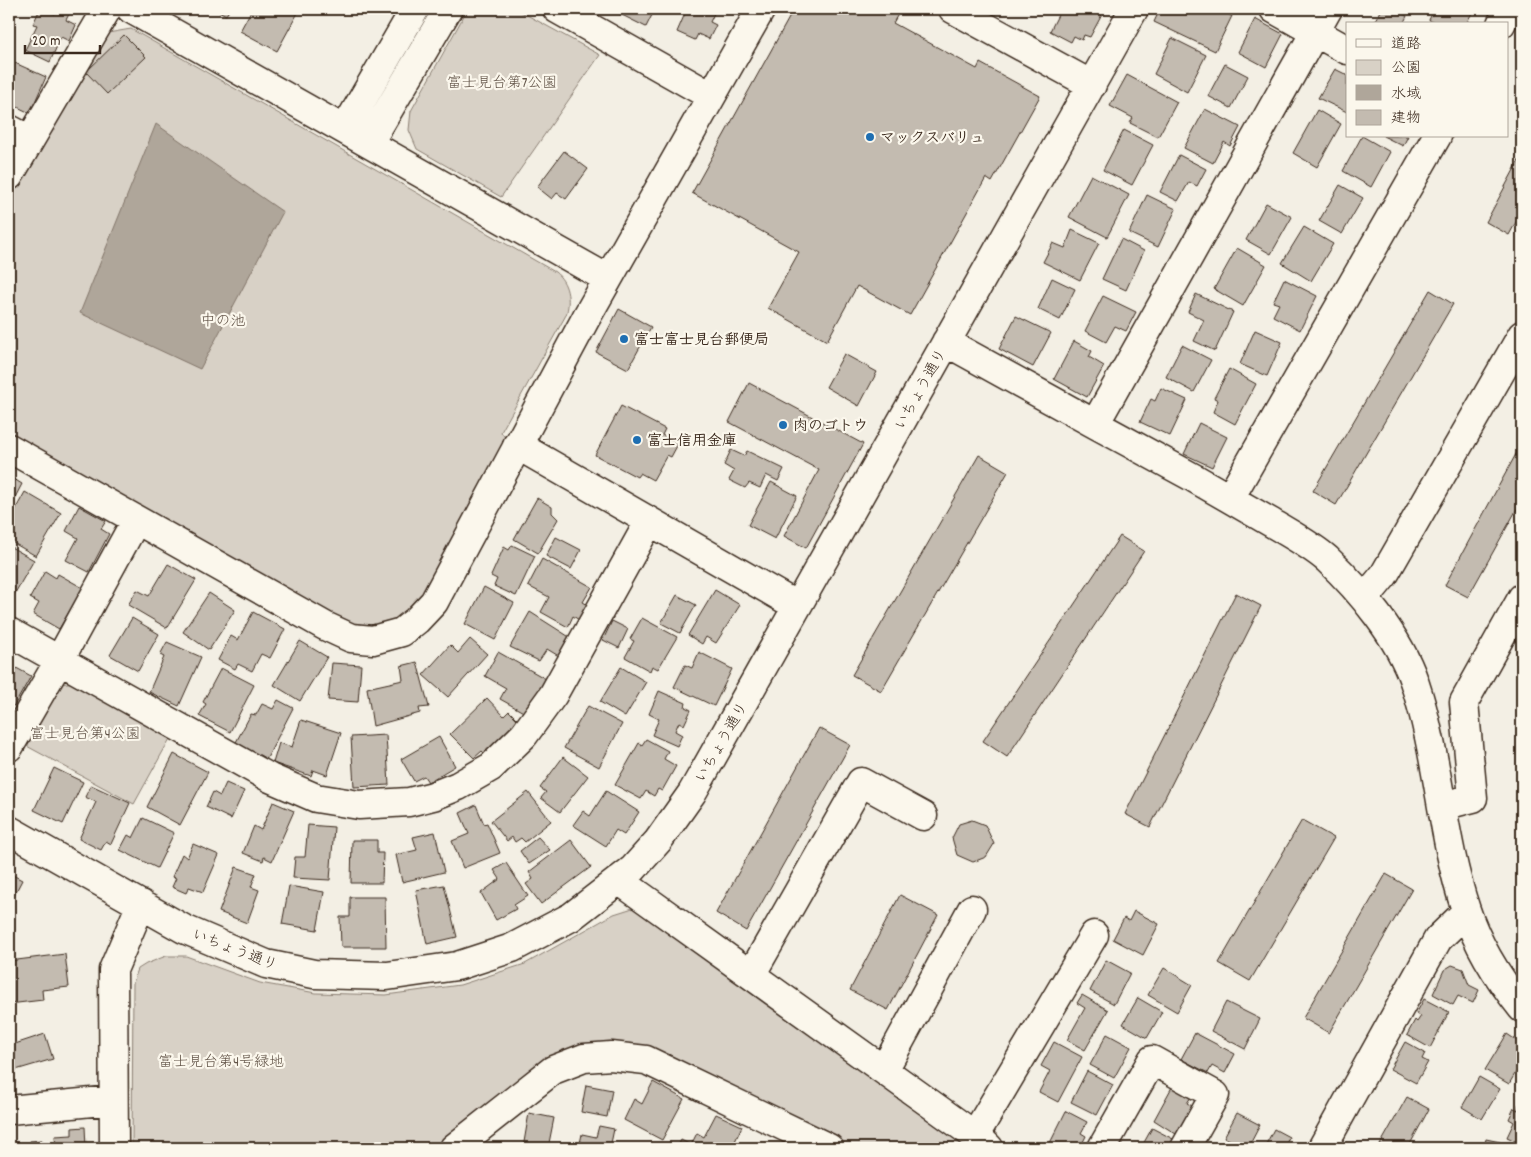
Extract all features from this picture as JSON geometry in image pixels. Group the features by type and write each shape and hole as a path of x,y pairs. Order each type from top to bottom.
{"street":[{"path":"9,176 19,135 107,9"},
{"path":"132,9 608,279"},
{"path":"345,129 415,9"},
{"path":"369,143 448,9"},
{"path":"557,9 711,96"},
{"path":"9,448 325,626 351,638 373,640 402,632 417,620 434,602 608,279 761,9"},
{"path":"954,9 1092,85"},
{"name":"いちょう通り","path":"9,830 187,931 266,964 314,974 387,976 457,966 512,948 571,917 620,880 639,862 677,815 692,793 1134,9"},
{"path":"1274,9 1346,49"},
{"path":"1095,424 1328,9"},
{"path":"1502,22 1509,9"},
{"path":"1230,498 1435,138"},
{"path":"1365,598 1384,575 1522,335"},
{"path":"946,342 1230,498 1297,538 1325,558 1365,598 1396,643 1413,678 1424,714 1466,912 1485,955 1502,983 1522,1008"},
{"path":"517,445 797,606"},
{"path":"9,747 136,520"},
{"path":"9,632 270,778 316,798 359,805 409,802 458,786 490,766 524,735 553,696 649,522"},
{"path":"1442,806 1473,798 1464,702 1522,598"},
{"path":"751,975 860,782 923,816"},
{"path":"620,880 982,1142 1094,935"},
{"path":"114,1148 113,970 141,904"},
{"path":"884,1070 972,909"},
{"path":"1322,1148 1438,939 1466,912"},
{"path":"454,1148 553,1070 584,1058 611,1056 646,1060 829,1148"},
{"path":"1102,1148 1152,1060 1215,1096 1185,1148"},
{"path":"9,1110 113,1100"}],"green space":[{"name":"富士見台第7公園","path":"470,9 516,9 600,55 501,197 417,149 409,130 411,111 466,12"},
{"name":"中の池","path":"131,29 555,272 566,286 568,303 566,315 501,432 507,440 431,590 408,617 357,630 9,437 9,195 102,34"},
{"name":"富士見台第4公園","path":"74,682 172,735 134,804 23,744 54,685"},
{"name":"富士見台第4号緑地","path":"636,907 978,1148 853,1148 667,1058 623,1045 453,1136 438,1148 132,1148 133,983 138,969 146,964 166,956 186,956 260,983 316,993 386,995 460,985 525,964 614,914"}],"water":[{"path":"156,124 283,212 200,369 80,313"}],"building":[{"path":"9,9 16,9 9,24"},
{"path":"40,9 55,14 57,9 69,14 66,20 76,25 69,41 61,37 50,62 25,50 37,25 33,24"},
{"path":"215,9 230,9 226,15"},
{"path":"252,9 300,9 277,51 240,31"},
{"path":"610,9 655,9 646,27"},
{"path":"687,9 716,9 710,22 716,25 709,39 698,34 695,40 677,32"},
{"name":"マックスバリュ","path":"794,9 901,9 893,23 977,69 980,63 1040,96 992,182 986,178 910,315 857,286 827,341 768,308 799,252 692,193"},
{"path":"1061,9 1105,9 1090,37 1084,35 1082,40 1074,36 1071,42 1050,31"},
{"path":"1160,9 1216,9 1232,16 1215,51 1154,22"},
{"path":"1382,9 1393,9 1407,16 1404,22 1375,22"},
{"path":"1434,9 1474,9 1467,22 1433,22 1429,20"},
{"path":"1255,19 1283,34 1266,67 1238,52"},
{"path":"124,35 146,57 107,94 86,72"},
{"path":"1172,38 1206,55 1187,92 1154,74"},
{"path":"15,63 46,77 30,113 9,103 9,68 12,70"},
{"path":"1225,64 1248,76 1231,108 1208,96"},
{"path":"1335,69 1346,74 1346,112 1318,98"},
{"path":"1127,75 1177,102 1158,137 1130,123 1133,118 1110,106"},
{"path":"1205,109 1240,127 1230,146 1224,142 1213,163 1184,148"},
{"path":"1317,110 1341,124 1317,167 1293,153"},
{"path":"1124,130 1153,145 1132,185 1103,170"},
{"path":"1361,138 1366,138 1390,152 1371,187 1343,171"},
{"path":"1387,138 1407,138 1403,146"},
{"path":"564,151 588,169 566,199 557,193 552,199 537,187"},
{"path":"1179,155 1206,169 1197,186 1189,182 1178,201 1160,192"},
{"path":"1522,155 1522,211 1509,235 1486,222"},
{"path":"1091,175 1129,195 1107,237 1069,217"},
{"path":"1340,185 1363,198 1342,234 1319,221"},
{"path":"1147,195 1176,209 1158,247 1129,233"},
{"path":"1266,203 1292,217 1271,254 1246,240"},
{"path":"1304,227 1333,244 1311,281 1282,263"},
{"path":"1072,230 1099,243 1080,280 1043,262 1053,243 1065,248"},
{"path":"1121,239 1144,251 1126,290 1102,279"},
{"path":"1237,248 1266,265 1243,306 1214,289"},
{"path":"1052,278 1075,289 1060,320 1038,309"},
{"path":"1284,279 1317,296 1300,330 1273,316 1279,304 1273,302"},
{"path":"1430,290 1453,304 1336,505 1313,491"},
{"path":"1196,294 1233,312 1215,351 1194,341 1204,320 1188,312"},
{"path":"1103,296 1136,312 1126,331 1115,326 1106,342 1085,331"},
{"name":"富士富士見台郵便局","path":"619,309 651,327 628,369 596,352"},
{"path":"1016,316 1051,333 1033,367 999,349"},
{"path":"1255,330 1282,342 1267,376 1240,364"},
{"path":"1074,341 1092,351 1089,357 1104,366 1087,397 1054,379"},
{"path":"1182,345 1211,360 1194,392 1166,377"},
{"path":"844,354 877,372 859,406 826,387"},
{"path":"1229,369 1256,384 1235,424 1213,412 1218,400 1214,398"},
{"path":"749,383 863,444 806,548 784,536 819,470 729,422"},
{"path":"1161,388 1187,400 1170,436 1140,422 1151,399 1155,401"},
{"name":"富士信用金庫","path":"621,406 665,429 662,435 678,444 671,457 667,455 653,480 640,473 637,477 595,455"},
{"path":"1199,423 1227,437 1212,467 1184,454"},
{"path":"1522,443 1522,500 1468,597 1445,585"},
{"path":"731,450 744,456 747,451 784,469 778,481 766,475 760,488 749,483 745,488 729,480 734,471 724,465"},
{"path":"979,455 1008,472 881,691 852,675"},
{"path":"9,476 22,484 9,509"},
{"path":"771,482 797,496 775,539 748,525"},
{"path":"25,492 61,513 36,556 10,541 14,533 9,530 9,521"},
{"path":"537,498 552,507 552,513 558,519 538,553 514,539"},
{"path":"79,506 106,521 101,529 109,534 89,572 66,560 78,538 66,531"},
{"path":"1120,536 1144,551 1007,757 983,741"},
{"path":"556,537 581,550 571,569 546,556"},
{"path":"512,545 535,556 516,596 494,586 497,579 491,576 504,547 509,550"},
{"path":"9,546 34,560 11,600 9,599"},
{"path":"542,559 592,587 583,602 588,605 579,620 573,616 568,627 541,612 549,597 528,586"},
{"path":"168,564 196,580 167,628 128,605 137,590 149,596"},
{"path":"45,571 56,578 58,574 83,588 59,629 33,614 39,603 30,598"},
{"path":"484,587 514,603 495,640 465,624"},
{"path":"715,590 740,605 716,643 706,637 702,644 688,635"},
{"path":"209,593 235,610 209,650 183,632"},
{"path":"1236,593 1261,606 1150,827 1125,814"},
{"path":"677,595 696,605 680,633 661,623"},
{"path":"253,612 285,629 270,658 261,654 252,671 238,664 235,669 218,660 231,636 238,640"},
{"path":"530,612 571,638 562,658 547,649 539,661 510,647"},
{"path":"132,618 159,634 138,671 110,655"},
{"path":"642,618 677,637 658,669 652,666 650,671 625,657 634,641 630,639"},
{"path":"612,621 628,629 619,648 603,640"},
{"path":"470,639 487,654 448,697 423,675 450,645 458,653"},
{"path":"300,641 327,657 300,701 274,685"},
{"path":"167,642 201,657 179,706 149,692 164,657 160,655"},
{"path":"498,652 546,679 527,714 500,699 506,688 485,676"},
{"path":"699,652 732,669 714,706 674,687 685,665 692,668"},
{"path":"417,662 429,707 419,708 420,713 373,726 367,688 403,680 401,666"},
{"path":"332,663 361,665 358,702 328,700"},
{"path":"9,664 31,676 14,706 9,704"},
{"path":"621,667 646,682 625,717 600,702"},
{"path":"221,668 254,685 230,732 199,716 206,704 203,702"},
{"path":"659,691 686,703 685,707 691,710 684,725 679,722 675,731 682,735 677,746 652,735 659,719 649,714"},
{"path":"487,698 504,716 509,711 520,722 486,755 482,751 474,758 450,734"},
{"path":"278,700 293,708 266,760 235,744 251,714 256,715 262,704 273,709"},
{"path":"588,706 622,724 599,767 564,748"},
{"path":"301,720 341,733 327,775 313,770 311,776 273,763 279,743 292,747"},
{"path":"819,728 850,745 746,931 716,913"},
{"path":"386,735 389,785 354,787 351,737"},
{"path":"439,737 455,766 428,782 424,776 414,781 401,759"},
{"path":"646,739 668,751 664,759 676,766 662,791 658,789 654,796 646,791 641,799 615,785 639,743 642,745"},
{"path":"174,754 208,772 180,825 147,807"},
{"path":"563,757 588,776 560,812 541,798 546,792 540,788"},
{"path":"54,768 83,782 63,824 34,810"},
{"path":"226,783 244,791 231,819 206,807 213,792 220,796"},
{"path":"91,785 130,803 111,844 106,841 101,850 79,839 96,802 85,797"},
{"path":"606,791 639,812 624,835 616,830 606,846 573,825 583,811 590,816"},
{"path":"528,792 551,821 525,842 521,838 515,842 512,837 507,841 491,821"},
{"path":"273,802 294,811 272,861 264,857 263,861 243,853 254,826 261,830"},
{"path":"476,805 484,824 487,823 500,853 463,868 452,841 469,834 460,813"},
{"path":"143,818 174,833 157,868 120,850 128,835 133,838"},
{"path":"972,820 985,825 994,844 986,857 973,862 957,855 952,838 959,824"},
{"path":"1302,820 1334,838 1250,981 1219,963"},
{"path":"308,825 334,827 330,880 293,878 295,857 305,857"},
{"path":"435,832 444,872 402,882 396,855 417,850 413,837"},
{"path":"538,837 550,850 529,864 520,851"},
{"path":"352,840 377,840 377,853 383,853 382,883 351,883"},
{"path":"571,840 591,867 541,904 526,884 533,879 529,872"},
{"path":"193,844 219,855 203,892 189,887 186,893 172,887 176,878 172,877 182,854 187,858"},
{"path":"506,863 528,896 514,905 516,909 496,920 481,893 500,879 494,870"},
{"path":"236,867 256,874 251,887 259,890 247,923 219,912"},
{"path":"9,873 22,880 9,905"},
{"path":"1386,874 1412,889 1329,1033 1303,1018"},
{"path":"444,885 457,937 427,944 416,890"},
{"path":"289,886 324,892 317,930 282,924"},
{"path":"900,895 938,915 888,1010 850,990"},
{"path":"350,897 385,897 386,947 341,947 340,917 350,917"},
{"path":"1134,911 1159,924 1143,955 1113,939 1124,918 1129,921"},
{"path":"65,954 69,987 42,990 43,1000 9,1004 9,961"},
{"path":"1106,960 1130,973 1114,1004 1090,991"},
{"path":"1452,965 1463,969 1469,985 1479,990 1473,1003 1458,996 1453,1005 1433,994 1444,970"},
{"path":"1164,968 1192,985 1177,1012 1148,995"},
{"path":"1082,995 1108,1010 1085,1050 1067,1040 1085,1008 1077,1003"},
{"path":"1138,998 1162,1012 1147,1038 1123,1024"},
{"path":"1424,999 1449,1012 1430,1048 1407,1035 1415,1020 1417,1022 1421,1016 1416,1014"},
{"path":"1226,1002 1260,1019 1245,1049 1211,1031"},
{"path":"1195,1033 1235,1054 1225,1073 1212,1066 1208,1073 1181,1059"},
{"path":"45,1034 53,1059 9,1072 9,1046"},
{"path":"1107,1034 1131,1047 1114,1078 1090,1065"},
{"path":"1507,1034 1522,1044 1522,1062 1509,1084 1485,1070"},
{"path":"1054,1042 1082,1057 1058,1102 1039,1092 1050,1071 1041,1066"},
{"path":"1405,1042 1425,1053 1422,1059 1428,1062 1416,1083 1390,1069"},
{"path":"1087,1071 1113,1085 1097,1115 1071,1102"},
{"path":"1479,1077 1500,1089 1482,1119 1462,1107"},
{"path":"653,1082 684,1099 662,1140 624,1120 634,1099 642,1104"},
{"path":"586,1085 612,1090 607,1117 581,1112"},
{"path":"1172,1087 1191,1097 1187,1103 1192,1106 1176,1134 1154,1120"},
{"path":"1407,1097 1429,1109 1408,1148 1385,1148 1380,1145"},
{"path":"1519,1104 1522,1106 1522,1144 1507,1137 1514,1122 1509,1119 1514,1108 1518,1110"},
{"path":"1066,1111 1087,1122 1081,1133 1086,1136 1080,1148 1059,1148 1050,1143"},
{"path":"529,1113 554,1118 548,1148 523,1148"},
{"path":"1237,1113 1260,1125 1248,1148 1230,1148 1233,1142 1224,1137"},
{"path":"716,1114 742,1126 732,1148 677,1148 681,1140 691,1145 697,1133 704,1137"},
{"path":"599,1126 614,1129 610,1148 579,1148 582,1134 596,1137"},
{"path":"85,1127 86,1148 56,1148 55,1136 72,1135 72,1128"},
{"path":"1152,1128 1175,1140 1171,1148 1141,1148"},
{"path":"1274,1129 1289,1137 1286,1144 1294,1148 1264,1148"},
{"path":"1486,1139 1500,1142 1498,1148 1484,1148"},
{"path":"42,1140 43,1148 9,1148 31,1146 30,1141"}],"place":[{"name":"マックスバリュ","path":"870,137"},
{"name":"富士富士見台郵便局","path":"624,339"},
{"name":"肉のゴトウ","path":"783,425"},
{"name":"富士信用金庫","path":"637,440"}]}
